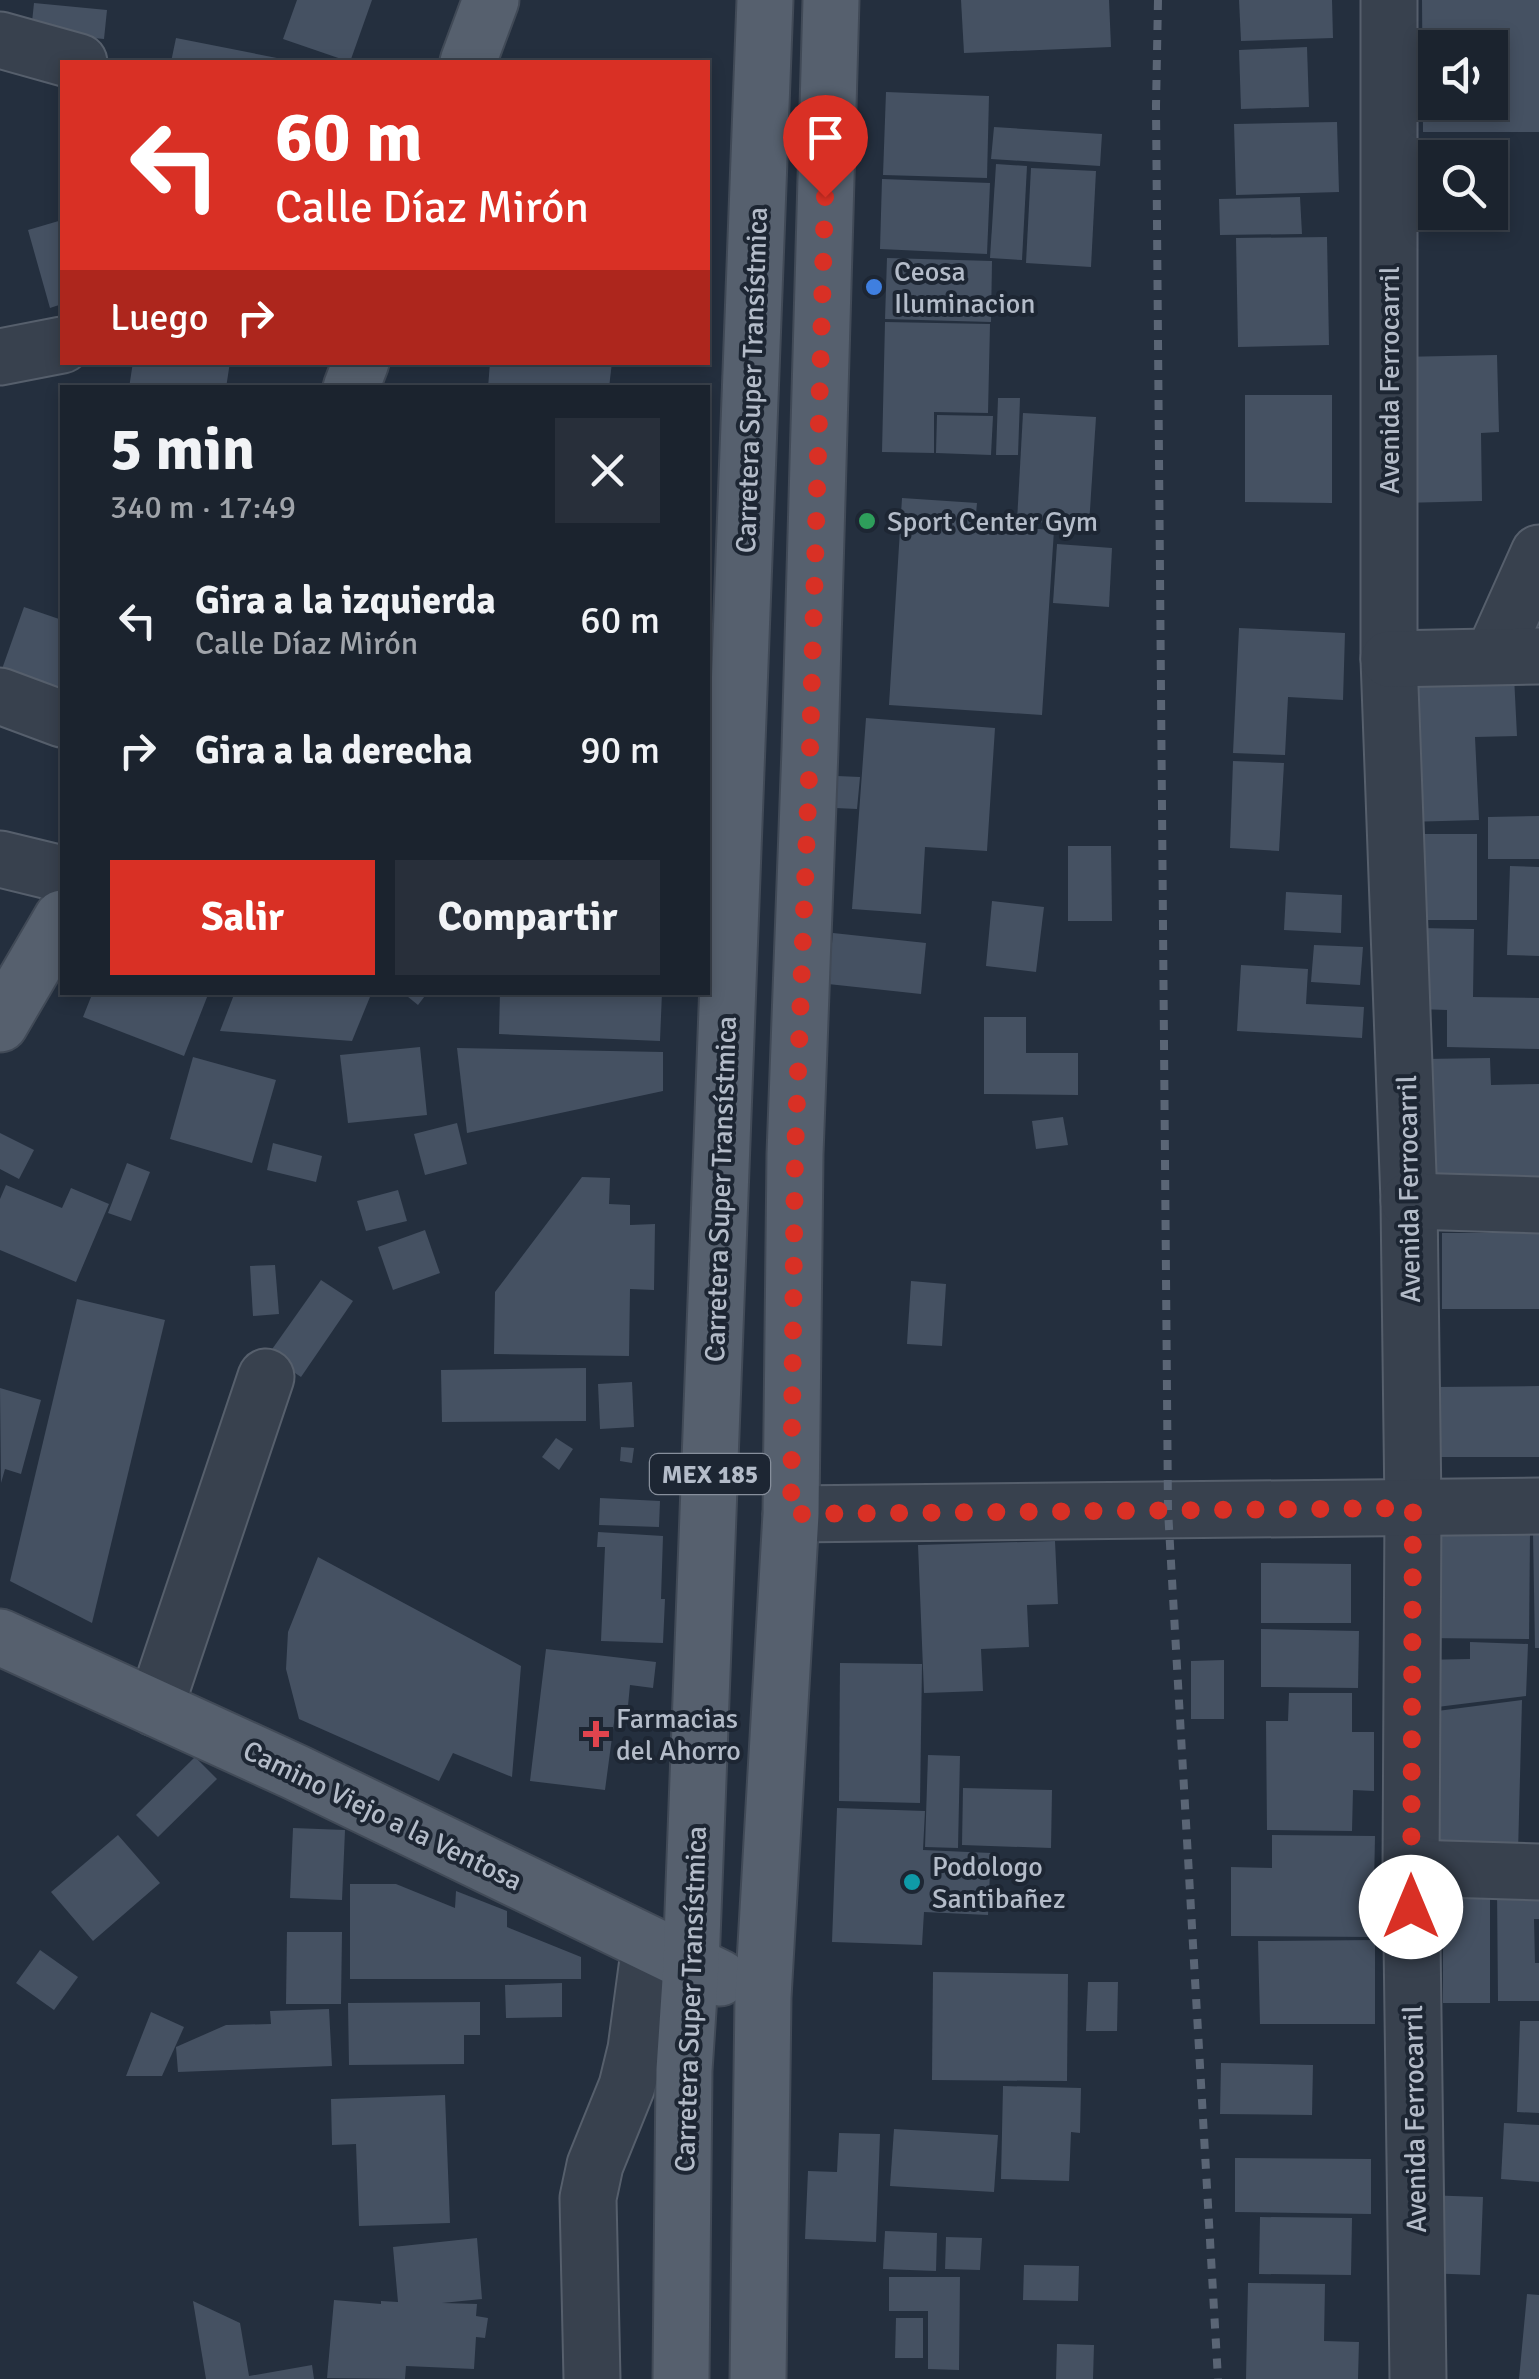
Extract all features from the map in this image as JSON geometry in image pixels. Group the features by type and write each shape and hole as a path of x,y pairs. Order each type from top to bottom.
{"main road":[{"path":"469,60 491,0"},
{"name":"Carretera Super Transístmica","path":"681,2379 684,2070 671,1955 718,979 738,746 764,0"},
{"name":"MEX 185","path":"758,2379 764,1997 791,1514 795,1154 830,0"},
{"path":"738,746 810,749"},
{"path":"0,1024 60,921"},
{"name":"Camino Viejo a la Ventosa","path":"0,1637 295,1772 764,1997"}],"street":[{"name":"Avenida Ferrocarril","path":"1389,0 1389,659 1410,1201 1411,1868 1418,2379"},
{"path":"0,40 72,60"},
{"path":"0,357 60,345"},
{"path":"1389,659 1516,656 1539,553"},
{"path":"0,696 60,718"},
{"path":"0,859 60,874"},
{"path":"1410,1201 1539,1205"},
{"path":"155,1708 266,1377"},
{"path":"791,1514 1539,1506"},
{"path":"1411,1868 1539,1872"},
{"path":"592,2379 588,2198 595,2165 628,2086 636,2049 671,1955"}],"building":[{"path":"297,0 372,0 351,60 283,39"},
{"path":"961,0 1109,0 1111,47 964,53"},
{"path":"1239,0 1332,0 1333,38 1241,41"},
{"path":"1422,0 1539,0 1539,132 1423,132 1423,120 1508,120 1508,30 1422,30"},
{"path":"34,3 107,10 104,39 31,32"},
{"path":"176,38 287,60 171,60"},
{"path":"1307,47 1309,107 1241,109 1239,50"},
{"path":"886,92 989,96 987,178 883,175"},
{"path":"1337,122 1339,192 1236,195 1234,124"},
{"path":"994,127 1102,134 1100,166 991,159"},
{"path":"996,164 1027,166 1022,260 990,258"},
{"path":"1031,168 1096,171 1091,267 1026,263"},
{"path":"882,179 990,183 987,254 880,249"},
{"path":"1300,197 1302,234 1220,235 1219,199"},
{"path":"60,221 60,305 50,308 28,230"},
{"path":"1327,237 1329,345 1238,347 1236,238"},
{"path":"887,258 992,261 991,322 885,319"},
{"path":"885,322 990,324 988,413 934,412 934,453 882,452"},
{"path":"1497,355 1499,432 1481,433 1482,501 1401,503 1398,357"},
{"path":"133,365 230,365 226,385 129,385"},
{"path":"490,365 612,365 609,385 488,385"},
{"path":"1245,395 1332,395 1332,503 1245,502"},
{"path":"998,398 1020,398 1018,455 996,455"},
{"path":"1023,413 1096,417 1089,525 1017,521"},
{"path":"937,415 993,416 991,455 936,453"},
{"path":"902,498 977,503 975,525 1054,530 1042,715 889,705"},
{"path":"1057,544 1112,548 1109,607 1053,603"},
{"path":"24,607 60,619 60,688 2,669"},
{"path":"1239,628 1345,633 1343,700 1288,697 1285,755 1233,753"},
{"path":"1514,676 1517,736 1475,737 1479,820 1406,822 1400,680"},
{"path":"866,718 995,728 987,851 925,847 921,914 852,909"},
{"path":"1233,761 1284,763 1279,851 1230,848"},
{"path":"837,776 860,777 857,809 835,808"},
{"path":"1539,816 1539,859 1488,859 1488,817"},
{"path":"1419,834 1477,834 1477,920 1419,920"},
{"path":"1068,846 1111,846 1112,921 1068,921"},
{"path":"1510,866 1539,867 1539,956 1507,955"},
{"path":"1286,892 1342,895 1341,933 1284,930"},
{"path":"992,901 1044,907 1036,972 986,966"},
{"path":"1420,928 1474,929 1473,997 1539,998 1539,1049 1447,1047 1447,1010 1418,1009"},
{"path":"833,933 926,943 921,994 828,984"},
{"path":"1314,945 1363,947 1360,985 1311,982"},
{"path":"1241,965 1308,969 1306,1004 1364,1007 1362,1038 1237,1031"},
{"path":"92,995 208,995 184,1056 83,1017"},
{"path":"234,995 371,995 352,1041 220,1031"},
{"path":"406,995 426,995 418,1005"},
{"path":"500,995 662,995 660,1041 499,1034"},
{"path":"984,1017 1026,1017 1026,1053 1078,1053 1078,1095 984,1094"},
{"path":"420,1047 427,1115 348,1123 340,1055"},
{"path":"457,1048 663,1052 663,1091 467,1133"},
{"path":"193,1057 276,1080 252,1163 170,1139"},
{"path":"1490,1058 1491,1085 1539,1084 1539,1181 1425,1183 1423,1059"},
{"path":"1063,1117 1068,1145 1036,1149 1032,1121"},
{"path":"457,1123 467,1164 425,1175 414,1134"},
{"path":"0,1133 34,1150 19,1179 0,1169"},
{"path":"273,1143 322,1156 316,1182 267,1170"},
{"path":"127,1163 150,1172 131,1221 108,1213"},
{"path":"582,1177 610,1178 609,1204 630,1205 630,1225 655,1224 654,1290 630,1289 629,1356 494,1354 495,1292"},
{"path":"6,1185 62,1208 71,1188 109,1204 76,1282 0,1250 0,1199"},
{"path":"398,1190 407,1221 366,1231 357,1201"},
{"path":"425,1230 440,1273 393,1290 378,1247"},
{"path":"1442,1233 1539,1233 1539,1309 1442,1309"},
{"path":"275,1265 279,1314 253,1316 250,1266"},
{"path":"321,1280 353,1301 301,1377 268,1355"},
{"path":"911,1281 946,1284 942,1346 907,1344"},
{"path":"77,1299 165,1320 92,1623 10,1581"},
{"path":"586,1368 586,1421 442,1422 441,1370"},
{"path":"632,1382 634,1427 600,1429 598,1384"},
{"path":"1539,1386 1539,1457 1435,1457 1435,1387"},
{"path":"0,1388 41,1400 21,1474 5,1469 1,1483"},
{"path":"556,1438 573,1449 559,1470 542,1457"},
{"path":"621,1447 634,1448 632,1463 620,1461"},
{"path":"600,1498 660,1501 659,1527 599,1525"},
{"path":"598,1532 663,1536 663,1643 601,1641 605,1547 597,1547"},
{"path":"1424,1532 1530,1533 1529,1639 1423,1638"},
{"path":"1533,1533 1539,1533 1539,1648 1535,1648"},
{"path":"1055,1541 1058,1604 1027,1605 1029,1647 981,1649 983,1691 924,1693 918,1545"},
{"path":"318,1557 521,1666 512,1777 453,1753 439,1781 299,1719 286,1669 288,1632"},
{"path":"1261,1563 1351,1564 1351,1623 1261,1623"},
{"path":"1261,1629 1359,1631 1358,1688 1261,1687"},
{"path":"1470,1642 1528,1644 1526,1696 1421,1709 1420,1660 1470,1659"},
{"path":"546,1649 656,1662 653,1688 630,1685 627,1716 615,1715 605,1790 530,1781"},
{"path":"1224,1660 1224,1719 1191,1719 1191,1661"},
{"path":"840,1663 922,1664 920,1803 839,1801"},
{"path":"1289,1693 1352,1693 1352,1732 1374,1732 1374,1791 1353,1790 1352,1831 1267,1830 1266,1721 1288,1721"},
{"path":"1522,1700 1518,1853 1424,1860 1422,1713"},
{"path":"928,1755 960,1756 958,1848 925,1847"},
{"path":"195,1757 217,1779 158,1837 136,1815"},
{"path":"963,1788 1052,1790 1051,1848 962,1845"},
{"name":"Podologo Santibañez","path":"837,1808 925,1811 923,1850 991,1853 988,1915 924,1912 922,1945 832,1942"},
{"path":"293,1828 345,1830 342,1900 290,1898"},
{"path":"118,1835 160,1883 93,1941 51,1892"},
{"path":"1272,1835 1375,1836 1373,1937 1231,1936 1231,1867 1272,1868"},
{"path":"350,1884 396,1884 455,1908 456,1891 507,1911 507,1927 581,1957 581,1979 350,1979"},
{"path":"1497,1888 1539,1888 1539,1919 1534,1919 1539,2001 1498,2001"},
{"path":"1443,1891 1490,1891 1490,2003 1443,2003"},
{"path":"287,1932 342,1932 341,2004 286,2004"},
{"path":"1375,1940 1375,2024 1260,2024 1258,1941"},
{"path":"40,1950 78,1977 54,2010 16,1983"},
{"path":"933,1972 1068,1974 1067,2081 932,2080"},
{"path":"1088,1982 1118,1982 1117,2031 1086,2031"},
{"path":"562,1983 562,2017 506,2018 505,1985"},
{"path":"480,2002 480,2035 464,2035 464,2064 349,2065 348,2003"},
{"path":"329,2009 332,2066 178,2072 176,2047 226,2025 271,2024 270,2011"},
{"path":"151,2012 184,2027 162,2076 126,2076"},
{"path":"1520,2021 1539,2021 1539,2113 1517,2112"},
{"path":"1221,2063 1313,2065 1312,2115 1220,2114"},
{"path":"1003,2086 1081,2088 1080,2133 1071,2132 1069,2181 1001,2179"},
{"path":"445,2095 450,2223 359,2226 356,2144 332,2145 331,2099"},
{"path":"1504,2123 1539,2125 1539,2182 1501,2179"},
{"path":"894,2129 998,2135 994,2192 890,2186"},
{"path":"839,2133 880,2134 876,2242 805,2239 808,2171 837,2172"},
{"path":"1235,2158 1371,2159 1371,2214 1235,2212"},
{"path":"1424,2195 1483,2197 1480,2275 1422,2273"},
{"path":"1260,2217 1352,2218 1351,2275 1259,2274"},
{"path":"885,2231 937,2233 936,2271 883,2269"},
{"path":"946,2237 982,2238 980,2270 945,2269"},
{"path":"477,2238 482,2299 442,2303 477,2304 476,2316 488,2318 485,2338 476,2337 474,2369 406,2366 405,2379 327,2378 334,2300 398,2302 393,2247"},
{"path":"1024,2265 1079,2266 1078,2301 1023,2300"},
{"path":"889,2277 960,2277 959,2370 928,2369 928,2311 889,2311"},
{"path":"1248,2283 1325,2284 1324,2341 1359,2342 1358,2379 1246,2379"},
{"path":"1527,2294 1539,2295 1539,2379 1519,2379"},
{"path":"193,2301 240,2323 249,2376 312,2365 314,2379 206,2379"},
{"path":"896,2318 923,2318 923,2358 895,2358"},
{"path":"1057,2344 1094,2345 1093,2379 1056,2379"}],"railway":[{"path":"1158,0 1168,1510 1218,2379"}],"place":[{"name":"Ceosa Iluminacion","path":"874,287"},
{"name":"Sport Center Gym","path":"867,521"},
{"name":"Farmacias del Ahorro","path":"596,1734"},
{"name":"Podologo Santibañez","path":"912,1882"}],"route":[{"path":"825,197 795,1154 791,1514 1413,1508 1411,1907"}]}
